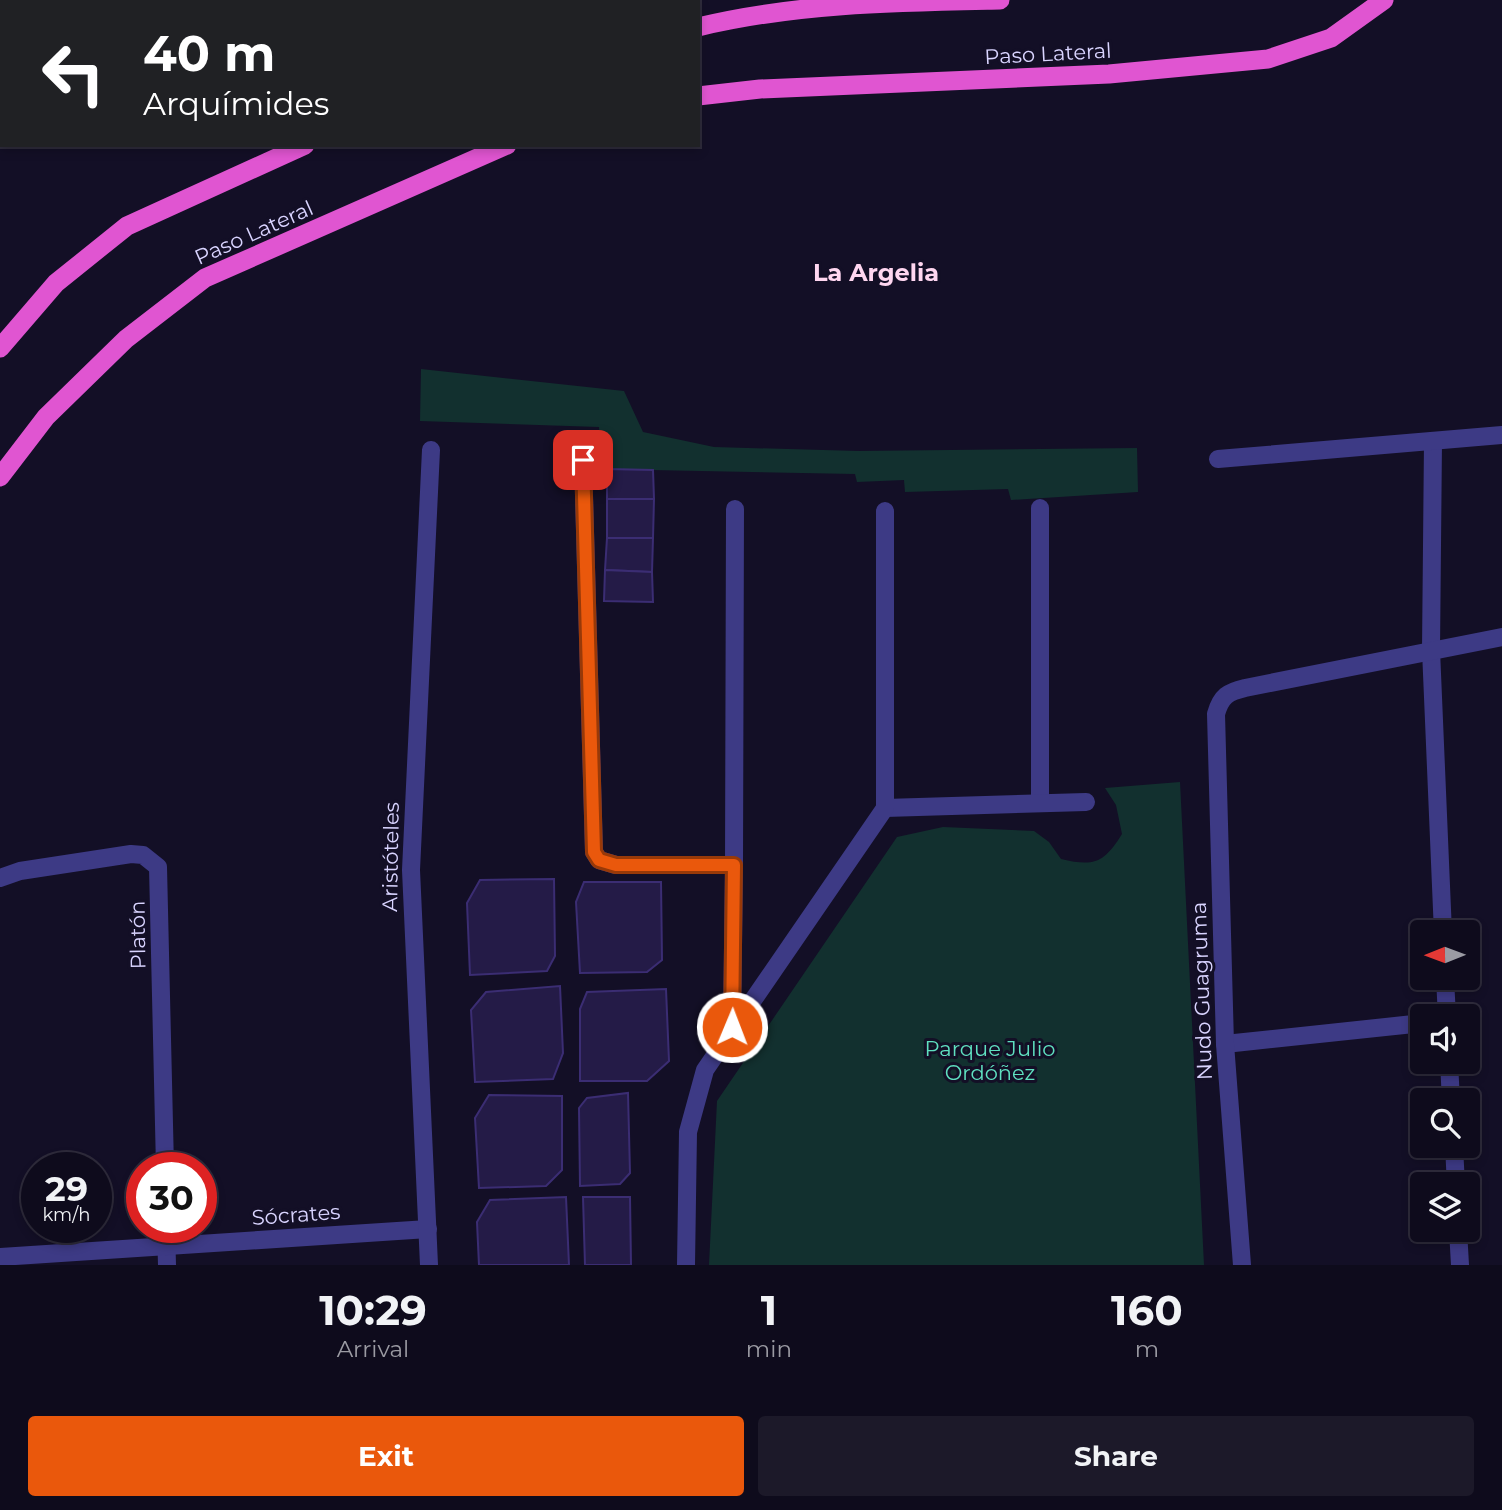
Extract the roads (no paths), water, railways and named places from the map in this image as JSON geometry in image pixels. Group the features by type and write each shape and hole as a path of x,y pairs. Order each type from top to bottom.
{"highway":[{"path":"700,26 746,15 879,2 1000,0"},
{"name":"Paso Lateral","path":"700,96 760,89 1109,74 1268,59 1331,38 1384,0"},
{"path":"0,348 57,283 127,226 300,147"},
{"name":"Paso Lateral","path":"0,477 46,417 125,340 205,278 502,147"}],"street":[{"path":"1217,459 1502,435"},
{"path":"1433,441 1431,650 1442,920"},
{"name":"Aristóteles","path":"429,1265 411,870 431,450"},
{"path":"583,460 592,843 599,860 606,864 734,865"},
{"path":"1040,508 1040,802"},
{"path":"732,1027 735,509"},
{"path":"686,1265 688,1132 705,1070 885,808 885,511"},
{"path":"1431,650 1502,637"},
{"name":"Nudo Guagruma","path":"1242,1265 1225,1044 1216,714 1219,701 1228,692 1431,650"},
{"path":"885,808 1086,802"},
{"name":"Platón","path":"0,878 20,871 131,854 143,855 158,867 165,1152"},
{"path":"1225,1044 1410,1024"},
{"name":"Sócrates","path":"0,1257 428,1229"},
{"path":"1459,1242 1460,1265"},
{"path":"167,1243 167,1265"}],"district":[{"name":"La Argelia","path":"876,273"}],"park label":[{"name":"Parque Julio Ordóñez","path":"990,1061"}]}
